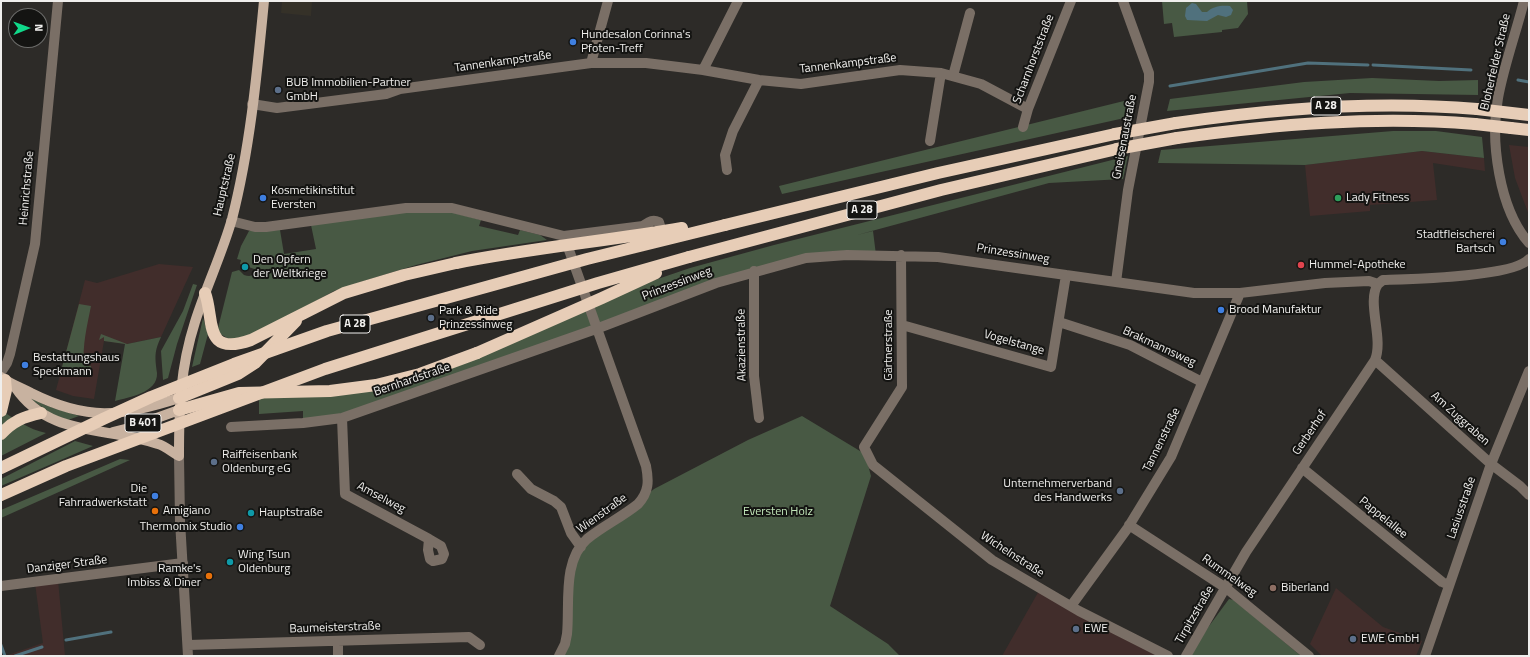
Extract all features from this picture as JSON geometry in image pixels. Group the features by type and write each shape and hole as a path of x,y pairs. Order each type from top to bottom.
{"highway":[{"name":"A 28","path":"1,468 103,418 151,397 227,367 327,331 587,259 779,211 1115,134 1176,123 1263,111 1339,105 1425,106 1477,109 1529,115"},
{"name":"A 28","path":"1,494 73,464 325,369 598,283 689,257 782,231 1025,169 1117,149 1177,138 1264,127 1325,122 1404,120 1475,124 1529,130"},
{"path":"205,293 209,303 210,326 213,333 219,341 229,344 241,344 329,299 365,286 456,263 503,254 608,241 682,228 725,225"},
{"path":"179,404 239,393 330,391 376,385 426,372 477,353 602,298 689,257"},
{"path":"179,404 238,374 255,362 307,310"},
{"path":"1,411 6,390 5,381"},
{"path":"1,434 14,421 23,417 41,413"}],"main road":[{"name":"Hauptstraße","path":"179,456 179,404 187,353 205,293 231,220 245,158 264,1"},
{"path":"5,381 53,404 95,413 122,413 179,404"},
{"name":"B 401","path":"5,381 24,400 41,413 75,428 107,433 129,428 179,404"},
{"path":"107,433 159,444 179,456"}],"street":[{"name":"Heinrichstraße","path":"5,381 7,363 35,244 58,1"},
{"path":"591,64 608,1"},
{"path":"703,70 738,1"},
{"name":"Scharnhorststraße","path":"1023,127 1028,109 1071,1"},
{"name":"Gneisenaustraße","path":"1116,282 1128,190 1149,82 1149,73 1124,1"},
{"name":"Bloherfelder Straße","path":"1524,1 1498,98 1496,121 1497,153 1503,192 1516,222 1529,243"},
{"path":"954,76 970,13"},
{"name":"Tannenkampstraße","path":"252,104 277,108 386,94 400,89 591,64 646,63 703,70 759,80 801,84 894,70 941,73 981,84 1028,109"},
{"path":"930,141 941,73"},
{"path":"727,170 725,155 733,131 759,80"},
{"path":"231,220 255,227 266,227 406,208 440,207 452,208 564,236 643,226"},
{"path":"564,236 596,329"},
{"name":"Prinzessinweg","path":"596,329 716,283 754,271 806,258 846,255 901,256 967,260 1194,293 1240,293 1368,281 1378,284 1383,280 1499,271 1519,266 1529,258"},
{"name":"Gärtnerstraße","path":"864,447 902,387 901,256"},
{"name":"Akazienstraße","path":"754,271 754,376 759,418"},
{"name":"Vogelstange","path":"902,325 1051,367 1066,275"},
{"name":"Gerberhof","path":"1226,588 1244,556 1375,360 1378,350 1374,295 1378,284"},
{"name":"Tannenstraße","path":"1071,606 1129,525 1170,457 1240,293"},
{"name":"Brakmannsweg","path":"1059,322 1130,345 1202,382"},
{"name":"Bernhardstraße","path":"231,427 303,423 342,418 596,329"},
{"name":"Wienstraße","path":"559,656 565,644 567,634 571,569 576,553 587,540 638,504 644,498 648,482 646,466 596,329"},
{"name":"Am Zuggraben","path":"1375,360 1491,464 1520,486 1529,496"},
{"name":"Lasiusstraße","path":"1426,656 1491,464 1529,371"},
{"name":"Amselweg","path":"342,418 345,494 428,539"},
{"name":"Wichelnstraße","path":"864,447 873,465 880,472 990,559 1137,642 1168,656"},
{"name":"Hauptstraße","path":"179,456 188,656"},
{"name":"Pappelallee","path":"1302,468 1442,582 1449,585"},
{"path":"517,474 531,489 554,501 561,508 571,533 581,547"},
{"name":"Rummelweg","path":"1129,525 1226,588 1309,656"},
{"name":"Danziger Straße","path":"1,586 183,563"},
{"name":"Tirpitzstraße","path":"1186,656 1226,588"},
{"name":"Baumeisterstraße","path":"188,645 338,642 469,637 480,645"},
{"path":"338,642 338,656"}],"shaded area":[{"path":"282,1 312,1 311,16 281,13"},
{"path":"1509,145 1529,147 1529,215 1515,178"},
{"path":"1422,151 1484,158 1485,171 1433,163 1437,200 1370,205 1370,211 1310,216 1305,165"},
{"path":"159,264 193,267 161,337 127,344 104,341 94,399 73,396 56,390 85,280 97,283"},
{"path":"58,580 65,656 5,656 43,643 35,583"},
{"path":"1336,588 1383,627 1422,641 1416,656 1322,656 1310,644"},
{"path":"1040,589 1168,656 1002,656"}],"green space":[{"path":"1162,1 1247,1 1248,14 1238,28 1222,30 1222,32 1174,37 1172,23 1164,24"},
{"path":"1372,78 1439,81 1478,80 1478,95 1350,93 1167,111 1170,99 1304,82"},
{"path":"1132,99 1129,117 782,194 779,186"},
{"path":"1393,131 1436,131 1482,137 1484,158 1422,151 1305,165 1158,163 1161,150"},
{"path":"1128,156 1123,179 1049,183 857,235 873,231 876,255 772,266 389,402 303,423 303,411 259,414 259,395 400,380 602,298 690,268 774,245"},
{"path":"421,209 440,209 481,220 479,226 518,235 520,230 540,235 547,240 472,251 416,265 367,280 334,291 251,336 229,339 217,332 232,272 239,270 244,275 250,276 254,275 257,270 240,264 241,260 237,259 241,246 249,231 280,230 284,254 316,249 311,225"},
{"path":"193,284 197,285 177,344 168,378 163,380 161,351 183,311"},
{"path":"79,304 91,306 85,336 84,366 91,366 91,376 88,375 88,370 62,367"},
{"path":"203,318 208,334 200,364 192,367"},
{"path":"101,334 127,344 161,337 156,351 156,380 148,390 135,396 115,401 125,344 104,341 104,337 99,340"},
{"path":"21,392 45,405 79,416 68,420 53,415"},
{"path":"1,410 28,427 46,433 1,456"},
{"name":"Eversten Holz","path":"802,416 865,454 871,476 830,606 888,644 900,656 559,656 576,553 654,489 748,440"},
{"path":"75,441 93,446 1,486 1,479"},
{"path":"120,459 130,460 1,518 1,510"},
{"path":"1229,599 1234,600 1301,656 1187,656"}],"water":[{"path":"1192,3 1196,4 1202,12 1207,12 1218,6 1230,6 1233,10 1231,15 1226,17 1218,15 1207,21 1187,20 1185,16 1186,8"}],"waterway":[{"path":"1170,86 1308,63 1368,65"},
{"path":"1373,65 1471,70"},
{"path":"1518,80 1529,82"},
{"path":"66,640 111,632"},
{"path":"1,645 5,656"},
{"path":"15,656 42,647"}],"place":[{"name":"Hundesalon Corinna's Pfoten-Treff","path":"573,42"},
{"name":"BUB Immobilien-Partner GmbH","path":"278,90"},
{"name":"Kosmetikinstitut Eversten","path":"263,198"},
{"name":"Lady Fitness","path":"1338,198"},
{"name":"Stadtfleischerei Bartsch","path":"1503,242"},
{"name":"Hummel-Apotheke","path":"1301,265"},
{"name":"Den Opfern der Weltkriege","path":"245,267"},
{"name":"Brood Manufaktur","path":"1221,310"},
{"name":"Park & Ride Prinzessinweg","path":"431,318"},
{"name":"Bestattungshaus Speckmann","path":"25,365"},
{"name":"Raiffeisenbank Oldenburg eG","path":"214,462"},
{"name":"Unternehmerverband des Handwerks","path":"1120,491"},
{"name":"Die Fahrradwerkstatt","path":"155,496"},
{"name":"Amigiano","path":"155,511"},
{"name":"Hauptstraße","path":"251,513"},
{"name":"Thermomix Studio","path":"240,527"},
{"name":"Wing Tsun Oldenburg","path":"230,562"},
{"name":"Ramke's Imbiss & Diner","path":"209,576"},
{"name":"Biberland","path":"1273,588"},
{"name":"EWE","path":"1076,629"},
{"name":"EWE GmbH","path":"1353,639"}]}
